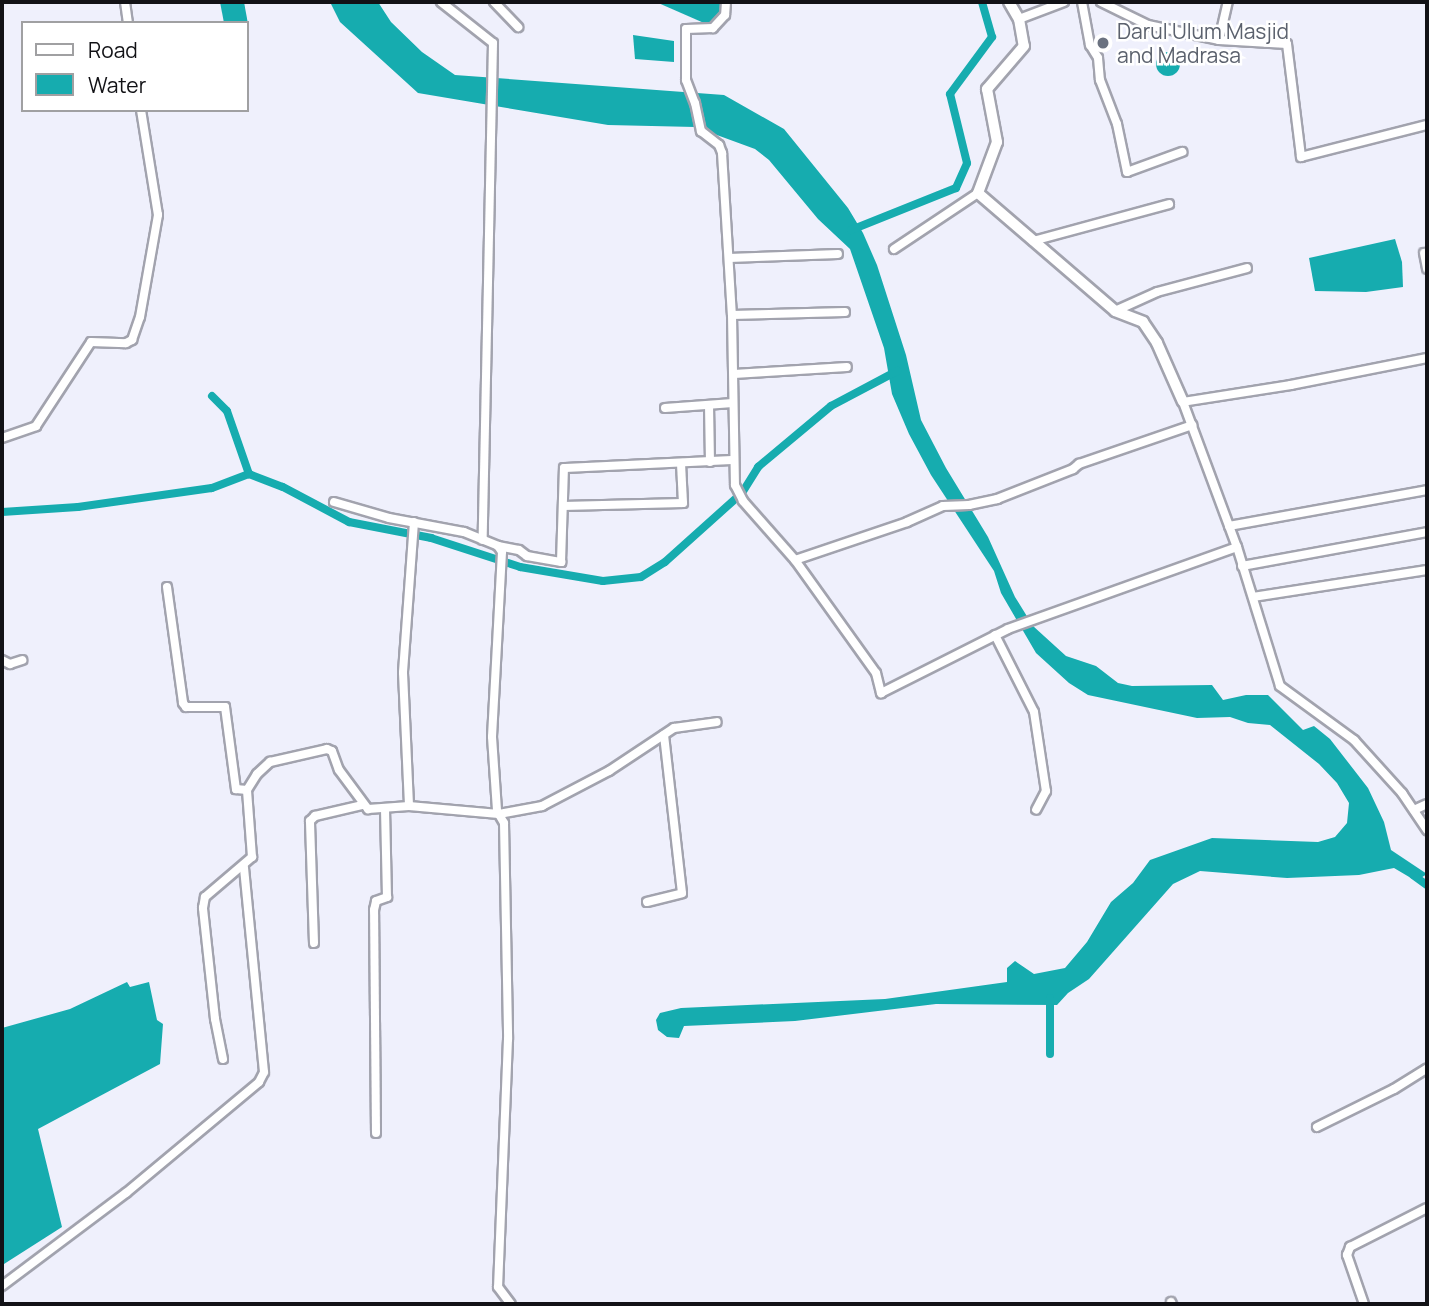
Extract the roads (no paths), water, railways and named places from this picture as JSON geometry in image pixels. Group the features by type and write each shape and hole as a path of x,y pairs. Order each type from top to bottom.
{"street":[{"path":"125,2 128,21"},
{"path":"440,2 492,41 482,540"},
{"path":"494,2 518,27"},
{"path":"726,2 725,15 713,28 686,29 688,87 695,103 701,131 719,145 722,153 732,316 735,485 743,502 795,560 876,673 881,693 1008,629 1237,547"},
{"path":"894,248 978,193 998,142 987,89 1024,46 1019,19 1009,2"},
{"path":"1019,19 1065,2"},
{"path":"1082,2 1090,45 1098,58 1100,80 1117,124 1127,172 1182,152"},
{"path":"1101,2 1112,5 1148,25 1219,40 1287,44 1301,157 1427,125"},
{"path":"1219,40 1228,2"},
{"path":"2,438 36,426 90,342 127,343 132,340 140,317 158,215 141,112"},
{"path":"978,193 1115,311 1143,322 1157,343 1192,425 1237,547 1280,686 1354,740 1414,810 1427,830"},
{"path":"1033,241 1169,204"},
{"path":"1424,253 1427,269"},
{"path":"729,258 838,254"},
{"path":"1115,311 1157,292 1247,268"},
{"path":"732,316 845,312"},
{"path":"1183,402 1290,385 1427,358"},
{"path":"734,374 847,368"},
{"path":"665,408 733,403"},
{"path":"709,405 710,462"},
{"path":"795,560 907,522 943,506 969,505 997,499 1073,469 1079,464 1192,425"},
{"path":"334,502 464,532 500,549 519,550 527,556 561,562 564,468 733,460"},
{"path":"563,506 683,503 681,463"},
{"path":"1229,526 1427,490"},
{"path":"409,806 403,673 414,522"},
{"path":"1242,566 1427,532"},
{"path":"500,549 492,737 499,814 504,823 508,1039 498,1287 511,1304"},
{"path":"1253,597 1427,571"},
{"path":"167,587 183,703 186,707 225,707 236,789 247,790"},
{"path":"995,635 1034,712 1046,791 1035,810"},
{"path":"2,660 10,664 22,660"},
{"path":"223,1059 215,1019 203,908 205,897 253,857 247,790 257,774 270,762 327,749 335,755 339,770 362,805 368,809 409,806 499,814 542,806 609,771 674,728 717,722"},
{"path":"647,902 682,893 664,735"},
{"path":"1414,810 1427,804"},
{"path":"314,943 310,821 315,816 362,805"},
{"path":"376,1133 374,910 376,901 387,897 385,809"},
{"path":"2,1286 126,1193 260,1082 264,1072 244,867"},
{"path":"1317,1127 1394,1089 1427,1068"},
{"path":"1364,1304 1347,1255 1350,1248 1427,1208"}],"water":[{"path":"220,2 244,2 247,21 224,21"},
{"path":"330,2 378,2 391,22 422,52 455,75 724,95 784,129 848,208 863,233 877,265 906,355 921,420 946,468 988,537 1015,597 1033,626 1066,656 1096,666 1118,683 1132,686 1212,685 1223,700 1246,695 1268,695 1303,730 1314,726 1330,739 1368,788 1384,822 1391,850 1427,874 1416,881 1394,868 1359,875 1287,878 1200,871 1173,884 1089,979 1068,993 1057,1005 936,1004 795,1021 684,1026 679,1038 667,1037 658,1030 656,1020 660,1013 681,1008 885,999 1007,982 1007,968 1015,961 1034,974 1065,968 1087,942 1111,902 1133,883 1150,860 1212,838 1318,842 1335,837 1347,823 1349,803 1337,783 1319,764 1270,725 1248,723 1230,717 1197,718 1088,695 1069,683 1036,653 1001,593 994,571 931,475 909,434 892,394 884,348 850,249 818,219 769,160 755,149 695,127 608,125 418,93 340,22"},
{"path":"656,2 723,2 723,13 713,24 704,23"},
{"path":"633,35 674,41 674,62 635,59"},
{"path":"1168,52 1176,56 1180,64 1176,72 1168,76 1160,72 1156,64 1160,56"},
{"path":"1395,239 1402,262 1403,287 1366,292 1315,291 1309,258"},
{"path":"127,982 130,987 149,982 157,1020 163,1024 160,1064 38,1129 62,1227 4,1264 2,1028 70,1009"}],"waterway":[{"path":"851,230 956,188 967,163 950,94 992,37 982,2"},
{"path":"2,512 78,507 212,488 249,474 283,487 349,522 431,538 520,567 603,581 641,577 665,562 742,493 758,467 831,406 897,371"},
{"path":"212,396 227,411 249,474"},
{"path":"1413,875 1427,885"},
{"path":"1050,998 1050,1054"}],"place":[{"name":"Darul Ulum Masjid and Madrasa","path":"1103,43"}]}
